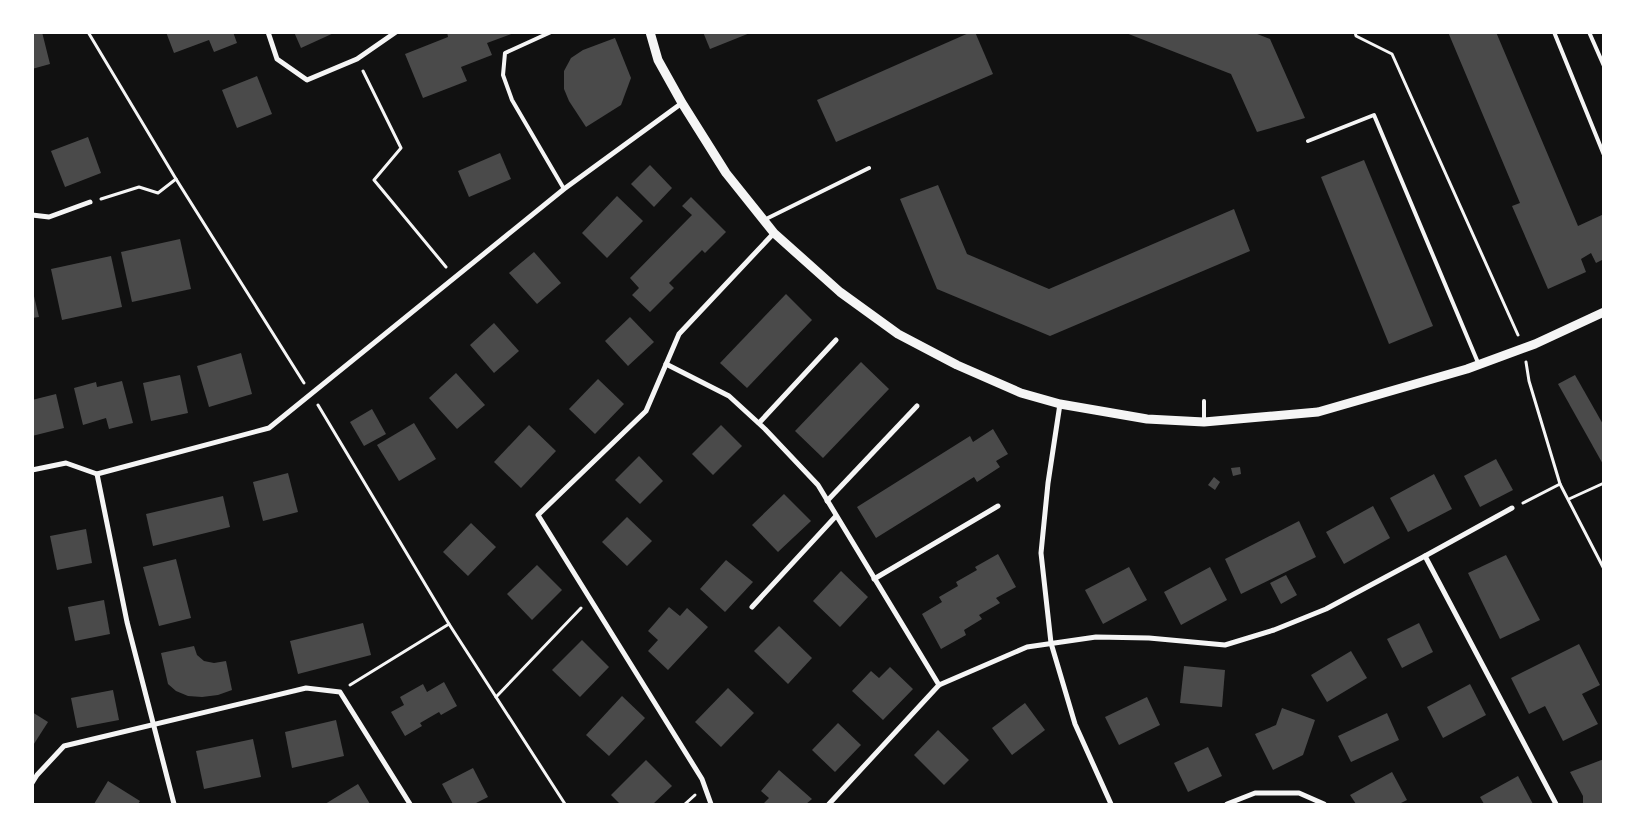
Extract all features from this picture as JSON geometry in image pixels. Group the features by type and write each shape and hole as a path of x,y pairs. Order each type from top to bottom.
{"street":[{"path":"268,32 276,59 307,80 357,59 396,32"},
{"path":"650,32 658,60 682,102 726,173 774,233 840,292 898,334 957,366 1021,393 1060,404 1147,419 1204,422 1318,412 1479,365 1535,344 1604,312"},
{"path":"32,470 66,463 97,474 269,428 564,189 682,102"},
{"path":"32,215 49,217 90,202"},
{"path":"711,804 702,779 538,515 646,411 679,334 774,233"},
{"path":"759,423 836,340"},
{"path":"666,364 729,396 759,423 818,485 939,685"},
{"path":"1060,404 1048,483 1041,553 1051,643 1074,724 1111,804"},
{"path":"827,501 917,406"},
{"path":"97,474 127,622 174,804"},
{"path":"874,579 998,506"},
{"path":"829,804 939,685 1027,647 1051,643 1096,637 1149,638 1225,644 1274,630 1326,610 1512,508"},
{"path":"752,607 836,516"},
{"path":"1424,556 1556,804"},
{"path":"32,783 64,746 306,688 340,692 410,804"},
{"path":"1227,804 1255,793 1299,793 1324,804"}],"lane":[{"path":"551,32 505,53 503,75 512,100 564,189"},
{"path":"1554,32 1604,155"},
{"path":"1589,32 1604,66"},
{"path":"1308,141 1374,115 1479,365"},
{"path":"764,220 869,168"},
{"path":"1204,401 1204,422"}],"path":[{"path":"88,32 176,179 311,393 449,624 565,804"},
{"path":"1354,32 1356,36 1392,54 1524,348 1529,380 1560,484 1604,569"},
{"path":"357,59 401,148 374,180 455,278"},
{"path":"90,202 139,187 158,194 176,179"},
{"path":"1568,499 1604,483"},
{"path":"1512,508 1560,484"},
{"path":"496,697 590,599"},
{"path":"340,692 449,624"}],"building":[{"path":"32,32 42,32 50,64 32,69"},
{"path":"166,32 233,32 237,43 214,52 209,40 174,53"},
{"path":"294,32 336,32 301,48"},
{"path":"447,32 514,33 487,43 492,55 461,67 467,81 423,98 405,54 448,37"},
{"path":"703,32 750,32 750,33 710,49"},
{"path":"971,32 975,32 993,74 836,142 817,100"},
{"path":"1252,32 1270,39 1305,118 1257,132 1231,74 1126,33"},
{"path":"1448,32 1496,32 1578,226 1604,214 1604,259 1596,263 1591,253 1581,259 1586,272 1548,289 1512,206 1520,203"},
{"path":"615,38 631,78 621,105 586,127 569,101 564,89 564,71 571,58 583,50"},
{"path":"257,76 272,114 237,128 222,90"},
{"path":"88,137 101,173 65,187 51,151"},
{"path":"500,153 511,179 469,197 458,171"},
{"path":"1364,160 1433,326 1389,344 1321,177"},
{"path":"650,165 672,188 654,207 631,184"},
{"path":"938,185 967,254 1049,289 1234,209 1250,251 1050,336 937,289 900,199"},
{"path":"617,196 643,221 607,258 582,233"},
{"path":"691,197 726,232 705,253 702,250 669,283 674,288 650,312 632,295 639,288 630,278 692,215 682,206"},
{"path":"180,239 191,289 132,302 121,252"},
{"path":"534,252 561,283 537,304 509,273"},
{"path":"111,256 122,307 62,320 51,269"},
{"path":"32,288 39,317 32,318"},
{"path":"786,294 812,320 747,388 720,363"},
{"path":"630,317 654,342 628,366 605,341"},
{"path":"494,323 519,351 494,373 470,345"},
{"path":"241,353 252,394 209,407 197,366"},
{"path":"861,362 889,389 823,458 795,431"},
{"path":"456,373 485,405 457,429 429,398"},
{"path":"180,375 188,413 151,421 143,383"},
{"path":"1575,375 1604,426 1604,466 1558,384"},
{"path":"598,379 624,404 595,434 569,409"},
{"path":"122,381 133,423 109,429 106,418 83,425 74,388 96,382 97,387"},
{"path":"56,394 64,428 32,436 32,400"},
{"path":"372,409 386,434 364,446 350,422"},
{"path":"414,423 436,459 399,481 377,445"},
{"path":"529,425 556,451 521,488 494,462"},
{"path":"721,425 742,446 713,475 692,454"},
{"path":"993,429 1008,454 996,461 1000,467 977,482 974,477 876,538 857,507 970,436 973,442"},
{"path":"639,456 663,481 640,504 615,480"},
{"path":"1496,459 1513,490 1480,507 1464,476"},
{"path":"1240,467 1241,474 1233,476 1231,468"},
{"path":"288,473 298,512 263,521 253,482"},
{"path":"1434,474 1452,509 1408,532 1390,498"},
{"path":"1214,477 1220,482 1215,490 1208,485"},
{"path":"784,494 811,521 778,552 752,525"},
{"path":"223,496 230,527 153,546 146,514"},
{"path":"1373,506 1390,538 1344,564 1326,532"},
{"path":"627,517 652,541 627,566 602,542"},
{"path":"1299,521 1316,557 1241,594 1225,559"},
{"path":"471,523 496,547 468,576 443,552"},
{"path":"86,529 92,563 57,570 50,536"},
{"path":"998,554 1016,587 996,598 1000,603 979,615 982,619 964,630 966,635 941,649 922,614 942,602 939,597 958,586 956,582 977,570 975,567"},
{"path":"1506,555 1540,620 1500,639 1468,573"},
{"path":"176,559 191,618 159,626 143,567"},
{"path":"726,560 753,582 725,612 700,589"},
{"path":"537,565 562,590 532,620 507,594"},
{"path":"1129,567 1147,600 1103,624 1085,590"},
{"path":"1210,567 1227,600 1181,625 1164,592"},
{"path":"841,571 868,597 840,627 813,601"},
{"path":"1286,575 1297,595 1281,604 1270,583"},
{"path":"104,600 110,634 75,641 68,607"},
{"path":"669,607 680,616 687,608 708,627 668,670 648,651 658,640 648,631"},
{"path":"363,623 371,655 298,674 290,641"},
{"path":"1419,623 1433,652 1402,668 1387,639"},
{"path":"779,626 812,658 788,684 754,651"},
{"path":"582,640 609,667 580,697 552,670"},
{"path":"1579,644 1600,685 1582,694 1598,724 1563,741 1545,706 1529,714 1511,678"},
{"path":"194,646 197,655 204,661 214,663 226,661 232,690 218,695 188,696 176,691 168,684 161,653"},
{"path":"1351,651 1367,678 1327,702 1311,675"},
{"path":"1184,666 1225,670 1222,707 1180,703"},
{"path":"890,667 913,689 883,720 852,691 871,671 879,678"},
{"path":"444,682 457,706 441,715 439,712 420,723 422,726 405,736 391,712 404,705 400,697 423,684 427,692"},
{"path":"1470,684 1486,715 1443,738 1427,707"},
{"path":"728,688 754,713 721,747 695,722"},
{"path":"113,690 119,720 77,728 71,698"},
{"path":"622,696 645,718 609,756 586,735"},
{"path":"1147,697 1160,725 1119,745 1105,717"},
{"path":"1025,703 1045,730 1012,755 992,728"},
{"path":"1282,708 1315,720 1303,755 1273,770 1255,734 1276,725"},
{"path":"32,712 48,722 32,747"},
{"path":"1387,713 1399,740 1351,762 1338,736"},
{"path":"336,720 344,756 292,768 285,732"},
{"path":"838,723 861,745 835,772 812,750"},
{"path":"938,730 969,760 944,785 914,755"},
{"path":"253,739 261,777 204,789 196,751"},
{"path":"1208,747 1222,776 1188,792 1174,763"},
{"path":"1604,759 1604,804 1583,804 1583,796 1570,772"},
{"path":"646,760 672,786 653,804 620,804 611,795"},
{"path":"473,768 488,797 474,804 453,804 442,784"},
{"path":"779,770 812,799 806,804 763,804 769,798 761,791"},
{"path":"1392,772 1407,800 1399,804 1356,804 1350,795"},
{"path":"1518,776 1533,804 1484,804 1480,797"},
{"path":"108,781 140,801 138,804 94,804"},
{"path":"358,784 370,804 325,804"}]}
